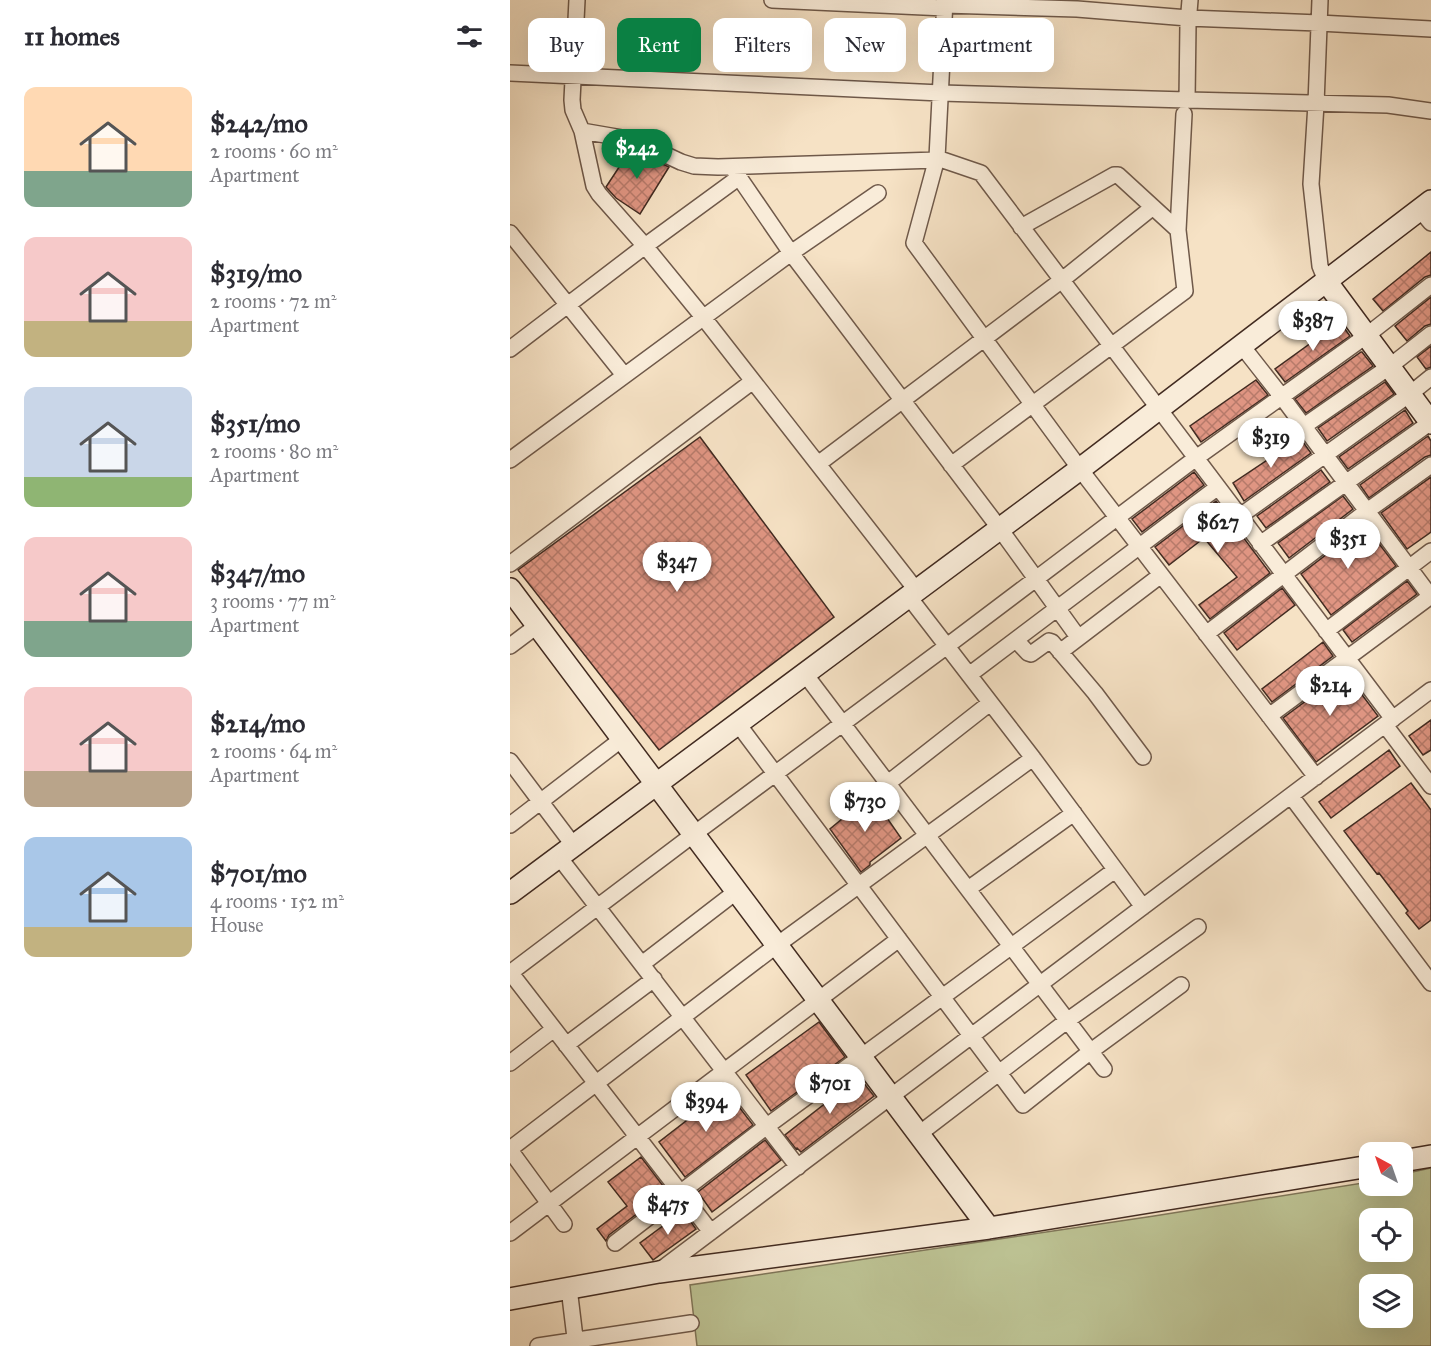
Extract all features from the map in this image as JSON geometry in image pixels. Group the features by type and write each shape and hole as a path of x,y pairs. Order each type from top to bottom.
{"street":[{"path":"577,0 573,110 582,131 594,186 645,246 818,464 913,594 947,646 1143,907"},
{"path":"772,0 1077,9 1188,18 1319,22 1431,29"},
{"path":"951,465 1185,291 1178,230 1190,0"},
{"path":"1260,544 1431,422 1326,281 1320,266 1311,184 1320,0"},
{"path":"945,4 937,159 914,243 1080,469 1316,777"},
{"path":"510,73 1186,107 1388,105 1431,111"},
{"path":"582,131 634,140 694,166 735,172 937,159 981,173 1347,659 1431,786"},
{"path":"510,349 645,246 735,172"},
{"path":"735,172 791,253 1000,529 1078,638"},
{"path":"1022,227 1114,175 1118,175 1178,230"},
{"path":"510,460 791,253 878,193"},
{"path":"818,464 1062,280 1153,207"},
{"path":"510,893 1159,410 1326,281 1427,212"},
{"path":"510,233 624,375"},
{"path":"711,1233 510,972 1196,458 1366,336 1431,285"},
{"path":"1304,426 1389,367 1431,334"},
{"path":"1242,346 1431,596 1269,716"},
{"path":"1240,516 1431,377"},
{"path":"510,564 753,381"},
{"path":"1206,634 1431,465"},
{"path":"969,675 1218,487"},
{"path":"1326,631 1431,551"},
{"path":"1060,652 1161,575"},
{"path":"510,589 989,1228"},
{"path":"510,646 538,625"},
{"path":"1016,640 1031,654 1049,641 1052,642 1143,756"},
{"path":"805,674 1104,1069"},
{"path":"659,1272 1431,690"},
{"path":"888,783 990,703"},
{"path":"738,724 1023,1105 1090,1051 1180,985"},
{"path":"510,825 622,739"},
{"path":"564,1224 510,1150 777,945 1033,758"},
{"path":"510,761 540,802 597,906 798,1167"},
{"path":"1291,796 1431,983"},
{"path":"968,889 1074,813"},
{"path":"615,1243 767,1126 1115,870"},
{"path":"642,964 737,891"},
{"path":"919,1134 1068,1020 1198,927"},
{"path":"510,1233 898,939"},
{"path":"566,1045 654,979"},
{"path":"510,1063 554,1029"},
{"path":"1413,1159 1431,1156"},
{"path":"510,1299 659,1272 989,1228 1359,1168"},
{"path":"569,1288 575,1343"},
{"path":"538,1346 575,1343 691,1323"}],"green space":[{"path":"1431,1168 1431,1346 697,1346 690,1285 1359,1184 1359,1196 1413,1196 1413,1172"}],"building":[{"path":"631,149 669,167 640,214 616,198 606,187"},
{"path":"1431,252 1431,275 1425,277 1383,311 1373,299"},
{"path":"1431,297 1431,324 1425,326 1407,341 1395,326"},
{"path":"1340,322 1350,336 1285,382 1275,369"},
{"path":"1431,346 1431,367 1426,369 1417,357"},
{"path":"1361,352 1373,366 1306,413 1295,399"},
{"path":"1256,380 1268,395 1201,442 1190,426"},
{"path":"1385,382 1394,394 1327,441 1318,428"},
{"path":"1405,410 1413,423 1348,469 1339,457"},
{"path":"1428,436 1431,441 1431,455 1369,498 1360,485"},
{"path":"700,437 834,617 659,750 518,570"},
{"path":"1300,438 1311,453 1244,501 1233,483"},
{"path":"1321,470 1330,482 1266,528 1257,516"},
{"path":"1194,472 1204,485 1142,532 1132,519"},
{"path":"1431,477 1431,532 1407,549 1381,513"},
{"path":"1343,496 1353,509 1289,558 1278,543"},
{"path":"1216,501 1270,573 1210,619 1199,605 1237,577 1204,538 1169,565 1155,547"},
{"path":"1365,525 1396,566 1331,615 1301,574"},
{"path":"1407,581 1417,594 1352,642 1343,630"},
{"path":"1282,588 1295,605 1237,650 1224,633"},
{"path":"1323,642 1333,656 1272,702 1262,689"},
{"path":"1345,672 1378,716 1316,762 1283,718"},
{"path":"1431,720 1431,750 1423,755 1409,736"},
{"path":"1389,750 1400,766 1331,818 1319,802"},
{"path":"1411,783 1431,810 1431,920 1419,929 1379,873 1377,874 1344,831"},
{"path":"871,795 901,838 861,872 830,829"},
{"path":"819,1022 845,1057 771,1111 746,1075"},
{"path":"859,1077 874,1096 801,1152 796,1149 785,1135"},
{"path":"726,1090 753,1125 685,1177 659,1142"},
{"path":"765,1140 781,1160 712,1212 698,1192"},
{"path":"641,1157 667,1191 609,1235 606,1241 597,1229 627,1206 608,1182"},
{"path":"683,1211 696,1229 653,1260 640,1243"}]}
